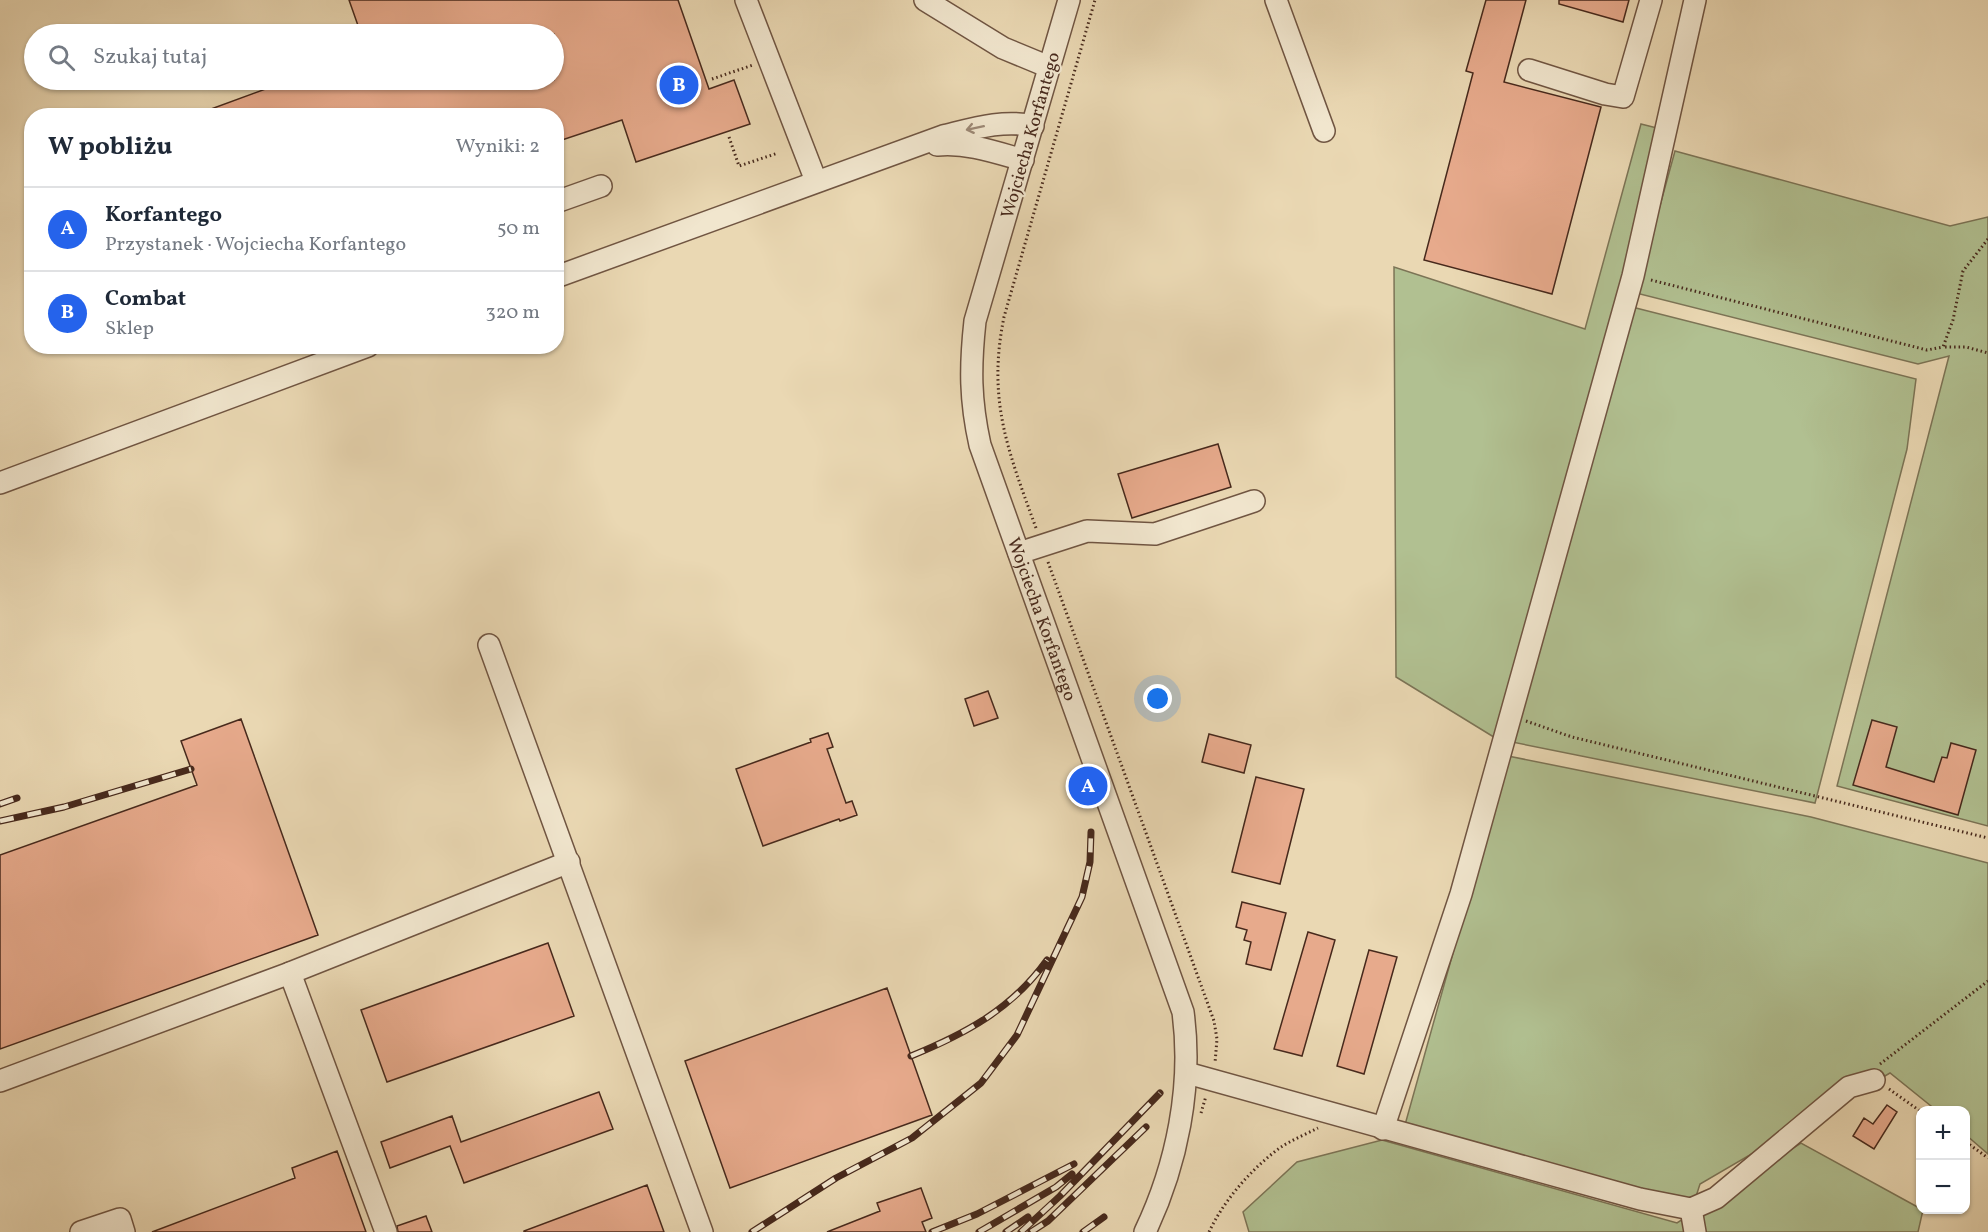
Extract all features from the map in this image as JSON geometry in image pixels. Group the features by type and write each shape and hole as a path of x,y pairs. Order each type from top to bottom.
{"street":[{"path":"746,0 816,181"},
{"path":"925,0 1004,48 1049,67"},
{"name":"Wojciecha Korfantego","path":"1069,0 975,321 970,367 971,405 980,445 1176,988 1186,1036 1187,1073 1180,1124 1145,1232"},
{"path":"1276,0 1324,131"},
{"path":"1529,70 1605,94 1623,97 1651,0"},
{"path":"1383,1129 1461,894 1633,276 1695,0"},
{"path":"564,274 943,136 993,125 1020,123 1033,126"},
{"path":"912,148 950,144 983,149 1023,160"},
{"path":"564,198 601,186"},
{"path":"0,483 346,354"},
{"path":"1019,553 1087,531 1155,534 1254,501"},
{"path":"489,645 702,1232"},
{"path":"0,1082 290,973 569,862"},
{"path":"290,973 386,1232"},
{"path":"1187,1073 1212,1078 1383,1129 1640,1199 1691,1209 1716,1198 1849,1087 1876,1073"},
{"path":"1691,1209 1695,1232"},
{"path":"81,1232 120,1219 124,1232"}],"path":[{"path":"1095,0 1004,316 998,349 997,389 1001,423 1042,544 1214,1021 1217,1050 1212,1078 1198,1123"},
{"path":"712,78 769,59"},
{"path":"729,137 739,166 778,153"},
{"path":"1943,347 1953,320 1963,271 1988,239"},
{"path":"1633,276 1927,350 1966,347 1988,353"},
{"path":"1511,716 1572,737 1988,838"},
{"path":"1916,1108 1876,1073 1988,981"},
{"path":"1209,1232 1231,1196 1282,1147 1342,1117"},
{"path":"1970,1145 1988,1158"}],"green space":[{"path":"1641,124 1665,130 1497,739 1396,677 1394,267 1585,329"},
{"path":"1675,151 1950,226 1988,217 1988,826 1837,786 1949,356 1918,364 1636,293"},
{"path":"1632,307 1916,379 1907,449 1815,803 1512,742"},
{"path":"1508,756 1811,817 1988,863 1988,1154 1970,1138 1970,1106 1931,1106 1890,1073 1700,1184 1692,1209 1403,1132"},
{"path":"1382,1140 1677,1223 1801,1143 1916,1206 1916,1214 1922,1214 1918,1232 1249,1232 1243,1212 1297,1162"}],"building":[{"path":"349,0 678,0 709,89 734,80 750,124 636,162 622,120 564,139 564,108 214,108 263,90 564,90 564,24 357,24"},
{"path":"1486,0 1526,0 1504,82 1601,107 1552,294 1424,260 1473,73 1466,71"},
{"path":"1559,0 1629,0 1623,22 1559,4"},
{"path":"1218,444 1231,487 1132,518 1118,474"},
{"path":"988,691 998,718 974,726 965,699"},
{"path":"241,719 318,935 0,1049 0,855 197,785 181,741"},
{"path":"1872,720 1897,727 1886,767 1934,782 1942,757 1947,758 1951,743 1976,750 1958,815 1853,785"},
{"path":"828,733 833,747 827,749 846,803 852,801 857,815 840,821 839,819 763,846 736,769 811,742 810,739"},
{"path":"1209,734 1251,745 1244,773 1202,762"},
{"path":"1256,777 1304,789 1280,884 1232,872"},
{"path":"1242,902 1286,913 1271,970 1246,964 1251,942 1244,940 1247,930 1236,927"},
{"path":"1308,932 1335,940 1302,1056 1274,1049"},
{"path":"548,943 574,1016 387,1082 361,1010"},
{"path":"1369,950 1397,957 1364,1074 1337,1066"},
{"path":"887,988 932,1115 730,1188 685,1061"},
{"path":"599,1092 613,1129 464,1183 450,1146 390,1168 381,1142 452,1116 461,1142"},
{"path":"1887,1105 1897,1112 1874,1149 1853,1136 1864,1118 1873,1124"},
{"path":"337,1151 366,1232 152,1232 295,1178 292,1168"},
{"path":"647,1185 664,1232 524,1232 524,1231"},
{"path":"921,1188 932,1218 922,1222 926,1232 827,1232 880,1211 877,1203"},
{"path":"426,1216 432,1232 398,1232 397,1226"}],"railway":[{"path":"0,821 64,807 191,769"},
{"path":"0,804 17,798"},
{"path":"752,1232 836,1178 912,1138 981,1083 1017,1035 1082,897 1090,862 1091,832"},
{"path":"911,1056 950,1039 986,1018 1019,993 1047,960"},
{"path":"1021,1232 1060,1196 1160,1093"},
{"path":"1031,1232 1048,1221 1146,1127"},
{"path":"932,1232 977,1214 1074,1164"},
{"path":"979,1232 1056,1187 1072,1174"},
{"path":"1006,1232 1028,1217"},
{"path":"1083,1232 1104,1217"}],"place":[{"name":"Combat","path":"679,85"},
{"name":"Korfantego","path":"1088,786"}]}
